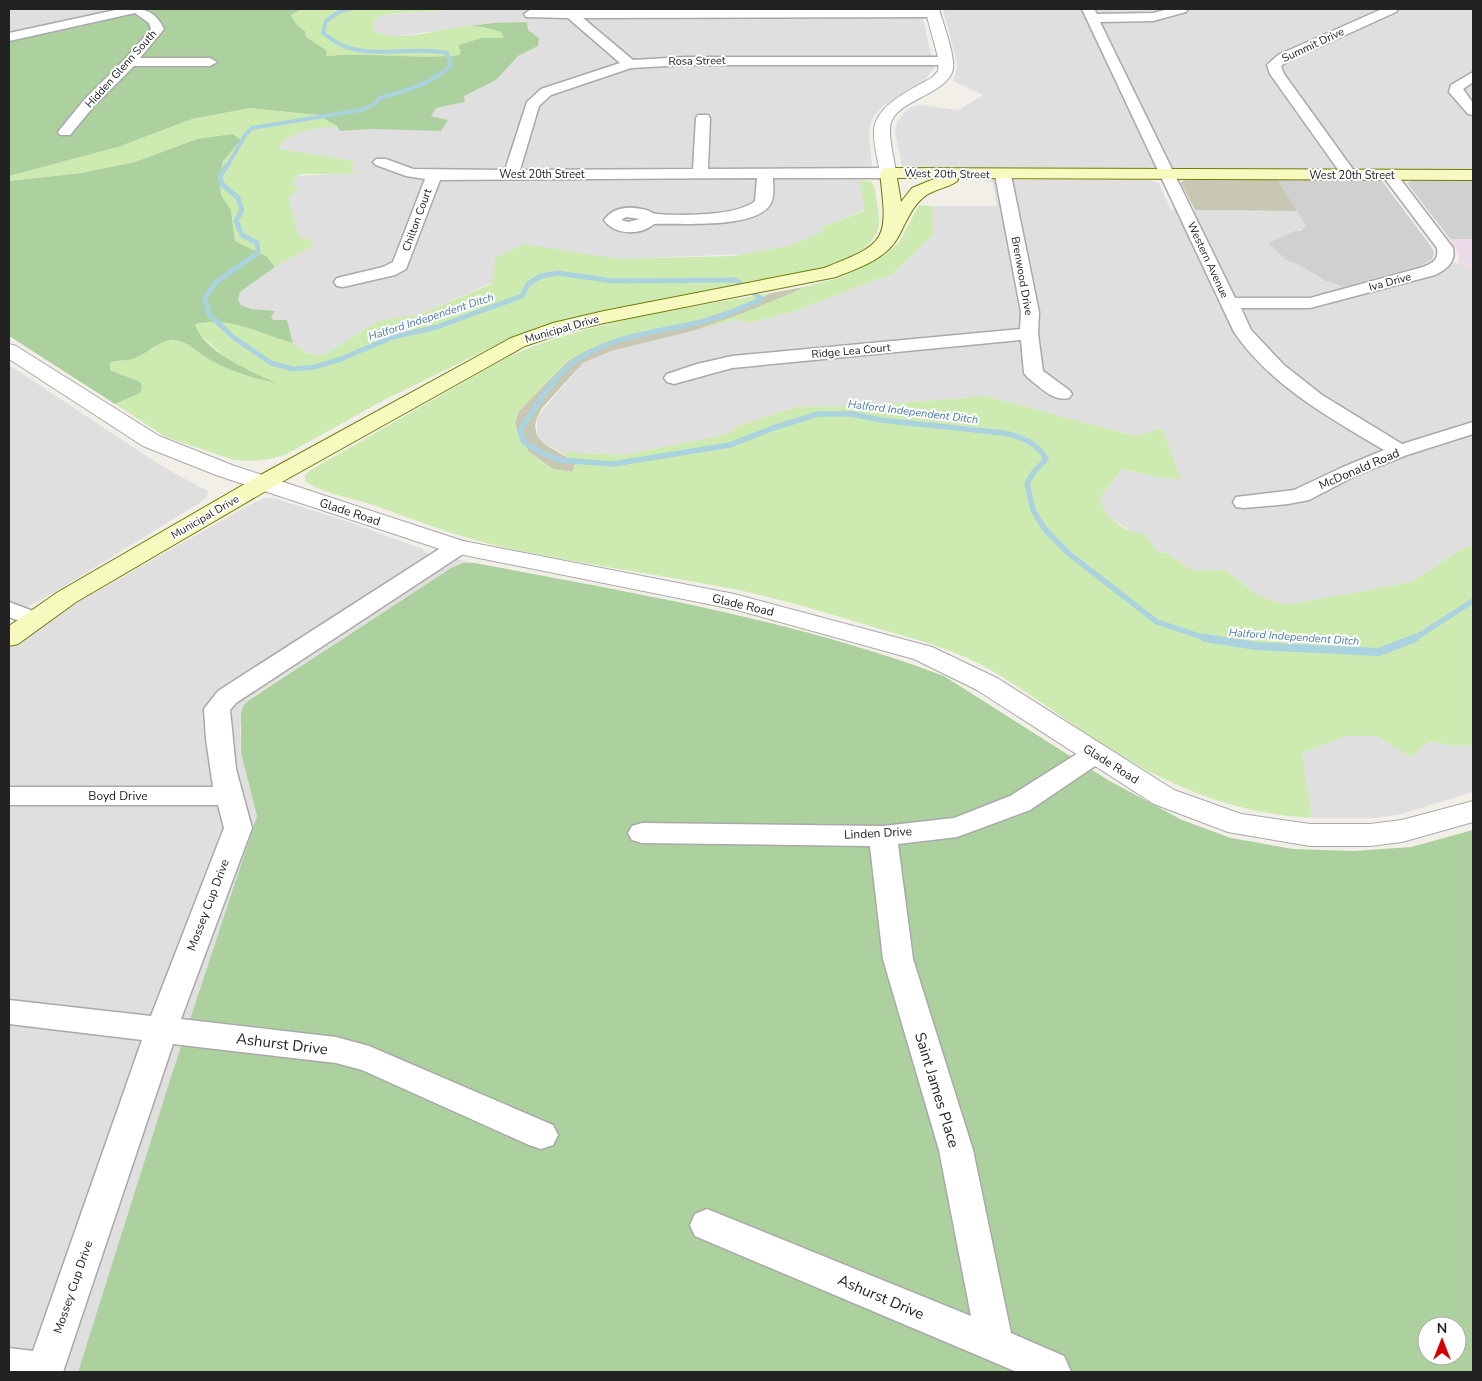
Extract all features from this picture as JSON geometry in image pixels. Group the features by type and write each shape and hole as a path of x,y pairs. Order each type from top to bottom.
{"main road":[{"name":"West 20th Street","path":"888,174 1473,174"},
{"path":"888,174 893,220 891,233"},
{"name":"Municipal Drive","path":"9,638 33,619 67,597 263,483 476,363 518,342 560,327 604,317 829,273 865,258 881,246 916,193 921,189 940,182 996,174"}],"street":[{"path":"9,37 136,9"},
{"name":"Hidden Glenn South","path":"65,132 89,102 130,62 158,29 154,21 136,9"},
{"path":"1090,14 1153,17 1182,9"},
{"name":"Summit Drive","path":"1349,175 1277,74 1274,65 1283,58 1392,9"},
{"path":"530,14 933,11 946,61 945,71 938,80 893,109 884,119 882,131 888,174"},
{"path":"570,14 630,64"},
{"name":"Western Avenue","path":"1090,14 1168,174 1236,321 1251,343 1290,381 1328,408 1400,451"},
{"name":"Rosa Street","path":"511,175 528,112 538,98 557,88 630,64 686,61 946,61"},
{"path":"130,62 210,62"},
{"path":"1473,76 1456,88 1456,92 1473,111"},
{"path":"700,173 703,118"},
{"name":"West 20th Street","path":"381,162 398,169 427,174 888,174"},
{"name":"Chilton Court","path":"343,282 389,271 400,265 427,174"},
{"path":"649,219 737,216 753,212 759,208 765,199 765,174"},
{"name":"Brenwood Drive","path":"996,174 1030,312 1029,334 1034,373 1062,394"},
{"name":"Iva Drive","path":"1228,303 1310,303 1430,271 1444,264 1446,258 1445,248 1390,175"},
{"name":"Ridge Lea Court","path":"674,378 704,368 732,362 1029,334"},
{"name":"Glade Road","path":"9,350 151,441 216,467 263,483 458,547 734,602 923,653 987,684 1164,797 1239,824 1310,835 1370,835 1402,831 1473,812"},
{"name":"McDonald Road","path":"1244,502 1301,495 1350,471 1400,451 1473,428"},
{"name":"Mossey Cup Drive","path":"44,1372 162,1029 238,828 228,796 216,709 227,697 458,547"},
{"path":"9,609 33,619"},
{"name":"Linden Drive","path":"642,833 884,836 957,827 1020,803 1095,754"},
{"name":"Boyd Drive","path":"9,796 228,796"},
{"name":"Saint James Place","path":"884,836 898,959 956,1150 995,1344"},
{"name":"Ashurst Drive","path":"9,1012 336,1050 369,1058 540,1135"},
{"name":"Ashurst Drive","path":"707,1225 995,1344 1052,1372"},
{"path":"9,1366 44,1372"}],"shaded area":[{"path":"9,9 121,9 9,33"},
{"path":"447,9 921,9 934,68 924,82 884,105 874,116 869,134 872,166 784,168 785,179 862,180 860,185 864,210 821,228 825,230 815,236 790,246 746,254 618,259 492,283 420,314 378,321 324,355 305,352 293,343 287,321 273,320 270,317 274,312 251,309 241,305 238,300 240,292 275,267 309,248 312,239 301,239 299,236 287,197 300,188 292,185 296,176 356,173 350,168 353,161 279,149 283,140 306,130 338,126 340,131 371,129 431,116 436,108 465,102 464,96 496,80 518,56 538,46 493,23 400,36 384,36 373,31 374,19 382,15"},
{"path":"943,9 1473,9 1473,170 1020,170 902,166 895,131 897,121 905,112 911,107 920,105 959,110 983,95 953,81 957,63"},
{"path":"983,180 1150,180 1159,183 1171,210 1297,211 1306,226 1304,229 1297,230 1268,243 1286,260 1299,265 1324,281 1342,287 1420,266 1433,258 1473,269 1473,545 1462,549 1411,582 1287,605 1267,599 1255,593 1225,570 1192,570 1167,553 1158,552 1145,534 1135,534 1112,519 1103,509 1100,501 1103,494 1122,469 1161,478 1162,428 1136,436 985,396 864,406 796,407 740,425 727,434 624,455 560,452 544,444 537,436 537,417 583,363 611,351 737,319 749,323 795,311 880,278 890,276 933,235 932,206 997,206 993,183"},
{"path":"1186,180 1278,180 1297,211 1195,210 1181,183"},
{"path":"1278,180 1382,181 1431,246 1434,253 1433,258 1420,266 1342,287 1325,281 1299,265 1286,260 1268,243 1297,230 1300,231 1306,226"},
{"path":"1413,180 1473,180 1473,239 1450,239 1407,183"},
{"path":"1450,239 1473,239 1473,269 1458,263 1459,255"},
{"path":"804,287 741,314 696,330 611,351 583,363 542,408 535,426 537,436 544,444 575,462 573,472 553,469 529,452 518,435 515,422 519,411 568,361 585,351 635,333 683,325 755,301 771,293"},
{"path":"9,365 163,467 208,491 207,497 201,502 53,593 9,617"},
{"path":"265,498 277,499 352,523 422,549 428,554 475,563 463,563 451,568 249,699 243,706 240,727 241,753 257,816 170,1080 78,1372 9,1372 9,649 66,609 249,505"},
{"path":"1346,736 1376,736 1411,757 1430,741 1454,746 1473,745 1473,792 1401,814 1376,818 1312,818 1302,753"}],"green space":[{"path":"156,9 302,9 291,15 296,24 305,31 306,37 327,51 326,56 427,57 460,55 459,45 482,38 504,38 501,32 470,26 493,23 527,22 528,30 539,38 538,46 518,56 496,80 464,96 465,102 436,108 431,116 448,120 441,131 371,129 340,131 337,126 318,115 250,108 192,119 118,147 9,176 9,40 90,21"},
{"path":"302,9 447,9 382,15 374,20 373,31 384,35 408,36 474,26 501,32 504,38 482,38 459,50 460,55 427,57 326,56 306,37 305,31 296,24 291,15"},
{"path":"250,108 318,115 338,126 306,130 283,140 279,149 354,161 351,170 356,173 371,174 302,174 296,176 292,185 300,188 288,197 299,236 301,239 312,239 313,242 309,248 275,267 266,256 235,241 231,210 221,195 220,177 223,161 240,141 197,139 135,162 81,173 9,181 9,176 118,147 192,119"},
{"path":"233,134 241,140 223,161 220,177 221,195 231,210 235,241 266,256 275,267 240,292 238,300 241,305 251,309 275,311 271,317 273,320 287,320 293,343 233,324 208,322 195,324 207,343 217,352 242,367 276,383 229,369 209,359 188,344 170,340 129,360 110,363 110,370 140,382 142,387 140,393 115,404 9,336 9,181 81,173 135,162 197,139"},
{"path":"862,180 870,181 874,185 879,223 877,232 872,240 857,253 847,258 820,269 614,308 544,325 488,349 384,400 285,455 255,461 234,460 166,437 115,404 140,393 140,382 110,370 110,363 129,360 164,341 170,340 177,340 188,344 210,359 229,368 273,382 231,362 198,333 195,323 218,320 235,323 293,343 305,352 324,355 378,321 420,314 492,284 495,258 524,244 618,259 732,256 790,246 824,231 820,228 864,211 860,185"},
{"path":"919,205 932,206 933,235 890,276 880,278 795,311 749,323 737,319 696,330 741,314 804,287 839,278 876,260 899,243"},
{"path":"771,293 755,301 683,325 635,333 585,351 568,361 519,411 515,422 518,435 529,452 553,469 573,472 575,462 560,452 624,455 727,434 740,425 796,407 864,406 985,396 1136,436 1162,428 1181,479 1161,478 1122,469 1103,494 1100,501 1103,507 1112,519 1124,528 1145,534 1158,552 1167,553 1192,570 1225,570 1255,593 1267,599 1287,605 1411,582 1462,549 1473,545 1473,745 1454,746 1430,741 1411,757 1376,736 1346,736 1302,753 1312,818 1257,811 1204,796 1154,774 1106,746 989,669 966,657 942,648 818,610 743,591 556,558 494,545 320,489 305,481 305,475 311,470 504,359 536,346 602,325"},
{"path":"463,563 475,563 653,597 771,623 887,656 944,676 1108,780 1182,820 1231,838 1293,849 1354,851 1411,847 1473,830 1473,1372 78,1372 170,1080 257,816 241,753 241,714 243,706 249,700 451,568"}],"waterway":[{"name":"Halford Independent Ditch","path":"226,168 246,134 252,128 361,110 375,104 380,98 427,82 451,65 447,53 435,51 371,52 358,50 343,46 323,33 326,21 339,12 349,9"},
{"name":"Halford Independent Ditch","path":"226,166 220,177 222,184 238,198 242,210 236,221 242,235 257,243 258,253 216,282 205,298 209,314 233,337 271,363 293,369 315,367 341,359 393,337 437,327 522,296 528,284 541,276 558,273 613,281 736,280 762,299 712,319 650,332 610,343 591,351 573,362 558,376"},
{"name":"Halford Independent Ditch","path":"558,376 543,395 520,431 524,442 538,451 559,460 613,464 730,445 773,428 818,414 852,414 880,420 1004,433 1022,439 1038,448 1046,459 1033,473 1027,484 1033,510 1044,528 1068,553 1157,622 1205,638"},
{"name":"Halford Independent Ditch","path":"1412,640 1473,601"},
{"name":"Halford Independent Ditch","path":"1205,638 1256,646 1379,652 1415,638"},
{"name":"Halford Independent Ditch","path":"1205,638 1211,640"}]}
